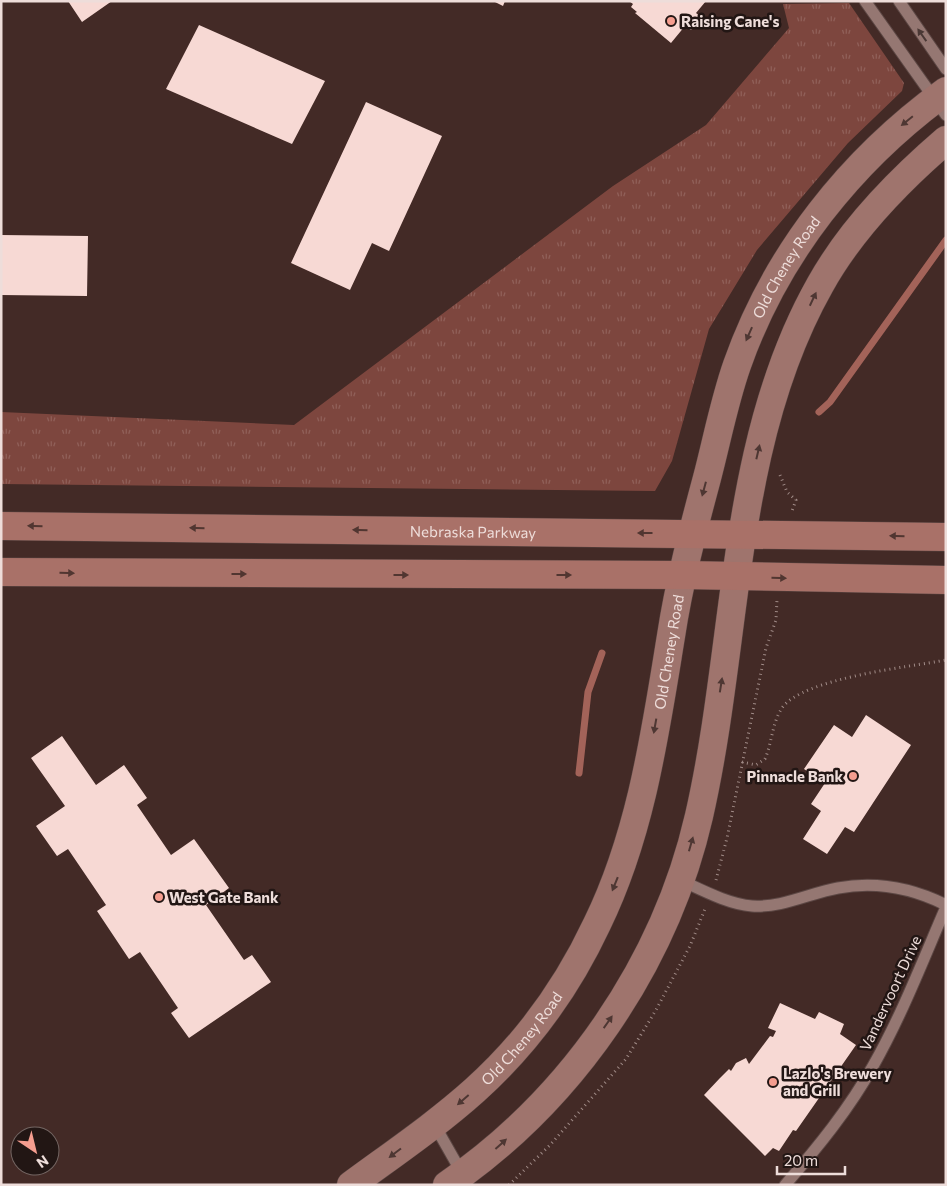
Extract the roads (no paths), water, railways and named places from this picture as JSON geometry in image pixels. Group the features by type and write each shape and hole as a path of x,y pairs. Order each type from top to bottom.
{"main road":[{"name":"Old Cheney Road","path":"351,1185 434,1124 478,1087 531,1029 573,968 607,903 626,855 639,807 671,631 694,533 730,386 753,325 781,271 807,230 837,190 888,137 942,102"},
{"path":"460,1181 523,1124 596,1039 638,975 653,945 680,880 699,816 738,577 742,534 754,471 771,402 789,352 819,286 872,212 946,140"},
{"name":"Nebraska Parkway","path":"1,526 946,537"},
{"path":"1,572 684,575 946,580"}],"lane":[{"path":"865,1 942,102"},
{"path":"899,1 946,69"},
{"path":"680,880 716,896 750,906 768,906 838,888 871,885 898,887 924,894 946,906"},
{"name":"Vandervoort Drive","path":"785,1185 826,1137 873,1066 898,1018 946,906"},
{"path":"434,1124 460,1181"}],"waterway":[{"path":"819,412 830,402 946,240"},
{"path":"579,773 588,692 602,653"}],"place":[{"name":"Raising Cane's","path":"671,21"},
{"name":"Pinnacle Bank","path":"853,776"},
{"name":"West Gate Bank","path":"159,897"},
{"name":"Lazlo's Brewery and Grill","path":"773,1082"}]}
